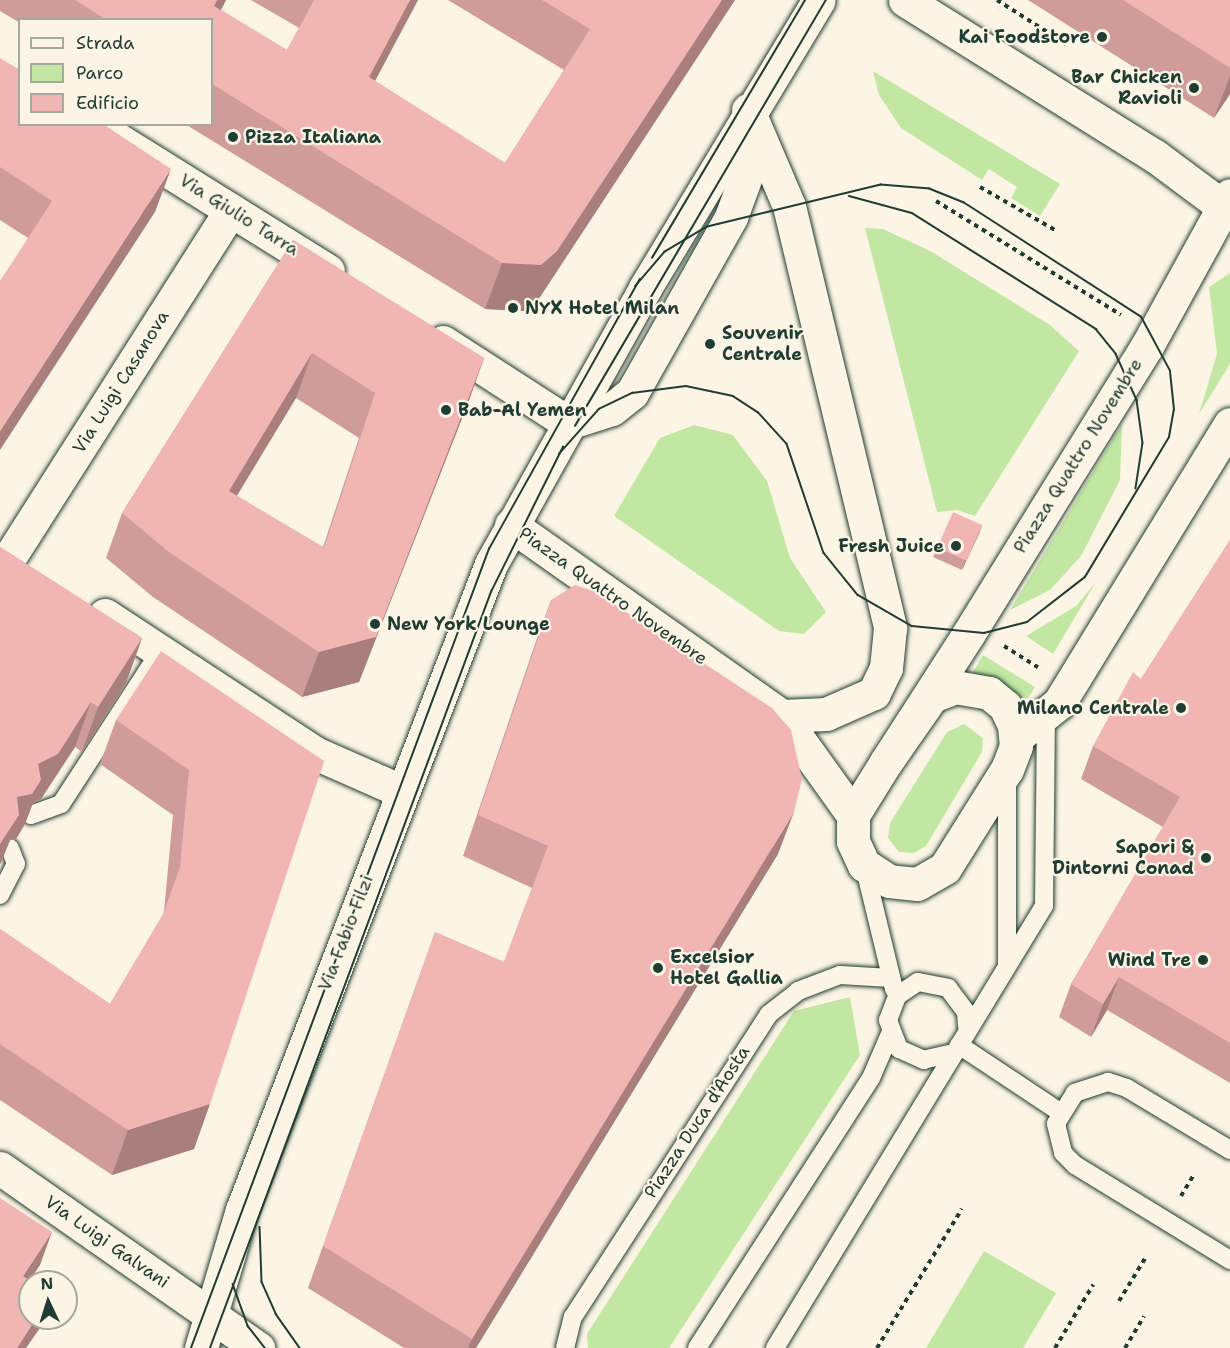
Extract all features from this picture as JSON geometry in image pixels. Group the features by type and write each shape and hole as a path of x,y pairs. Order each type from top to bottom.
{"street":[{"name":"Piazza Quattro Novembre","path":"819,0 682,226 511,525 782,716 853,815 1147,346 1228,205 1146,150 905,0"},
{"path":"420,328 568,423 612,409 632,393 731,217 750,163 750,117"},
{"path":"750,117 789,206 890,628 886,668 874,693 826,714 782,716"},
{"name":"Via Giulio Tarra","path":"96,126 360,291"},
{"name":"Via Luigi Casanova","path":"6,551 231,210"},
{"path":"853,815 852,835 864,865 898,884 938,874 1007,769 1017,737 1046,718 1230,424"},
{"name":"Via Fabio Filzi","path":"201,1348 213,1316 238,1220 401,792 511,525"},
{"path":"6,551 41,574"},
{"path":"81,599 315,753 401,792"},
{"name":"Piazza Quattro Novembre","path":"886,762 932,696 955,687 989,693 1005,706 1017,737"},
{"name":"Via Luigi Galvani","path":"0,1168 213,1316"},
{"path":"213,1316 258,1348"}],"lane":[{"path":"32,814 61,804 161,650"},
{"path":"775,1348 889,1165 967,1026 1044,906 1046,718"},
{"path":"1007,769 1007,964"},
{"path":"0,896 16,864 10,848"},
{"path":"864,865 897,996"},
{"name":"Piazza Duca d'Aosta","path":"565,1348 573,1317 769,1014 798,991 840,975 891,978"},
{"path":"697,1348 872,1078 890,1034 890,1008 897,996 918,982 948,988 966,1012 967,1026"},
{"path":"890,1034 910,1057 924,1060 954,1049"},
{"path":"954,1049 1060,1112"},
{"path":"1230,1150 1118,1084 1085,1086 1060,1112 1058,1140 1075,1165 1230,1260"}],"path":[{"path":"997,0 1066,44"},
{"path":"980,187 1055,230"},
{"path":"936,201 1121,315"},
{"path":"997,642 1047,672"},
{"path":"1176,1205 1194,1174"},
{"path":"878,1348 962,1209"},
{"path":"1119,1301 1146,1257"},
{"path":"1055,1348 1092,1285"},
{"path":"1125,1348 1144,1316"}],"green space":[{"path":"873,71 1060,184 1040,216 1011,198 1017,187 989,169 982,180 901,128 879,95"},
{"path":"865,228 883,229 932,252 1050,325 1079,351 975,516 957,510 937,512"},
{"path":"1230,273 1230,364 1199,414 1217,354 1209,287"},
{"path":"1122,424 1120,480 1081,556 1050,590 1010,610"},
{"path":"694,425 733,435 767,481 790,558 826,612 804,634 779,631 614,516 660,438"},
{"path":"1096,582 1053,654 1026,636 1076,606"},
{"path":"983,655 1035,687 1024,705 996,680 973,673"},
{"path":"964,724 983,738 982,752 926,846 914,853 899,852 888,838 890,823 947,732"},
{"path":"850,997 860,1055 669,1348 588,1348 587,1334 794,1011"},
{"path":"984,1251 1056,1293 1023,1348 926,1348"}],"building":[{"path":"75,0 217,0 214,6 287,50 314,0 410,0 369,77 505,163 590,29 542,0 722,0 557,251 541,265 502,263 213,85 213,18 104,18"},
{"path":"1123,0 1230,0 1230,68"},
{"path":"0,58 18,69 18,126 106,126 171,169 0,431 0,281 52,201 0,167"},
{"path":"293,240 484,358 376,637 319,652 169,552 122,513","holes":["312,353 375,393 324,548 229,491"]},
{"name":"Fresh Juice","path":"953,512 982,525 966,561 937,548"},
{"path":"1230,540 1230,1043 1119,977 1103,1004 1071,984 1180,797 1093,746 1133,672 1141,679"},
{"path":"0,547 142,638 98,707 91,702 58,754 38,764 41,780 32,794 17,797 19,815 0,844"},
{"path":"575,585 594,591 772,708 791,730 802,779 794,812 472,1339 323,1246 435,932 504,962 548,846 478,815 551,600"},
{"path":"161,651 324,761 210,1104 128,1130 0,1044 0,929 110,1004 163,914 180,867 189,770 116,720"},
{"path":"0,1198 52,1232 27,1270 18,1270 18,1330 28,1330 17,1348 0,1348"}],"tram line":[{"path":"652,258 805,0"},
{"path":"575,426 826,0"},
{"path":"559,454 599,409 632,393 686,386 733,396 758,412 787,444 824,553 858,595 912,626 984,633 1027,622 1085,577 1169,437 1174,410 1170,371 1141,317 964,203 930,189 881,185 707,227 665,252 636,286"},
{"path":"849,196 912,213 1096,329 1116,354 1137,400 1143,443 1136,488"},
{"path":"191,1348 489,549 640,279"},
{"path":"210,1348 491,592 563,447"},
{"path":"260,1227 262,1282 276,1314 300,1348"},
{"path":"233,1284 248,1326 265,1348"}],"place":[{"name":"Kai Foodstore","path":"1102,37"},
{"name":"Bar Chicken Ravioli","path":"1194,88"},
{"name":"Pizza Italiana","path":"233,137"},
{"name":"NYX Hotel Milan","path":"513,308"},
{"name":"Souvenir Centrale","path":"710,344"},
{"name":"Bab-Al Yemen","path":"446,410"},
{"name":"Fresh Juice","path":"956,546"},
{"name":"New York Lounge","path":"375,624"},
{"name":"Milano Centrale","path":"1181,708"},
{"name":"Sapori & Dintorni Conad","path":"1206,858"},
{"name":"Wind Tre","path":"1203,960"},
{"name":"Excelsior Hotel Gallia","path":"658,968"}]}
